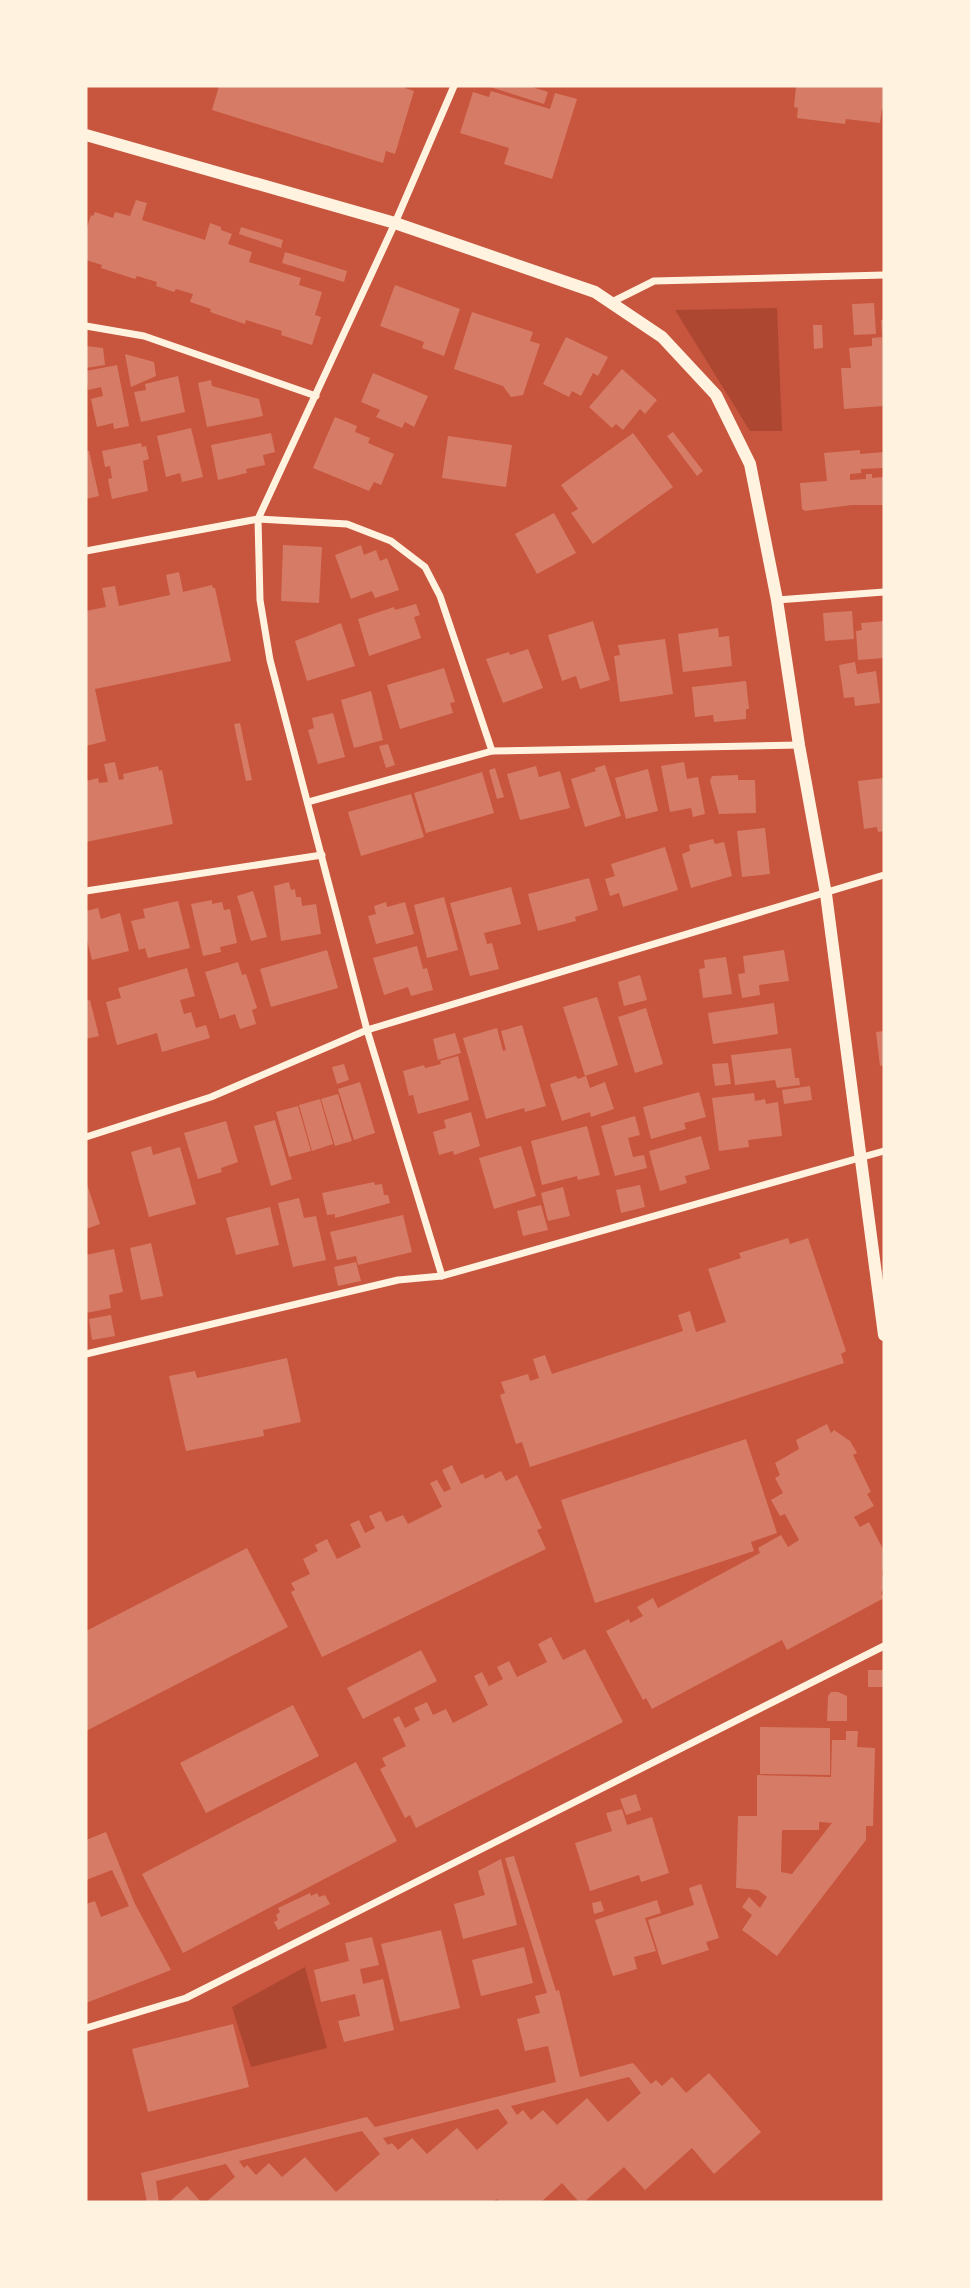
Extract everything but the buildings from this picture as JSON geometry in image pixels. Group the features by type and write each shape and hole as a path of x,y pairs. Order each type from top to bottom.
{"street":[{"path":"442,1276 367,1030 270,660 260,600 258,519 395,223 454,86"},
{"path":"86,135 395,223 596,292 663,337 716,395 750,464 777,600 799,745 826,894 884,1335"},
{"path":"612,302 654,281 884,275"},
{"path":"86,326 144,335 316,396"},
{"path":"86,551 258,519 347,524 391,541 425,567 440,596 492,751"},
{"path":"777,600 884,592"},
{"path":"308,802 492,751 799,745"},
{"path":"86,891 322,855"},
{"path":"86,1137 211,1097 367,1030 884,875"},
{"path":"86,1354 398,1280 442,1276 884,1151"},
{"path":"86,2028 186,1998 884,1646"}],"shaded area":[{"path":"777,308 782,431 750,431 675,310"},
{"path":"305,1967 327,2048 251,2067 232,2007"}]}
